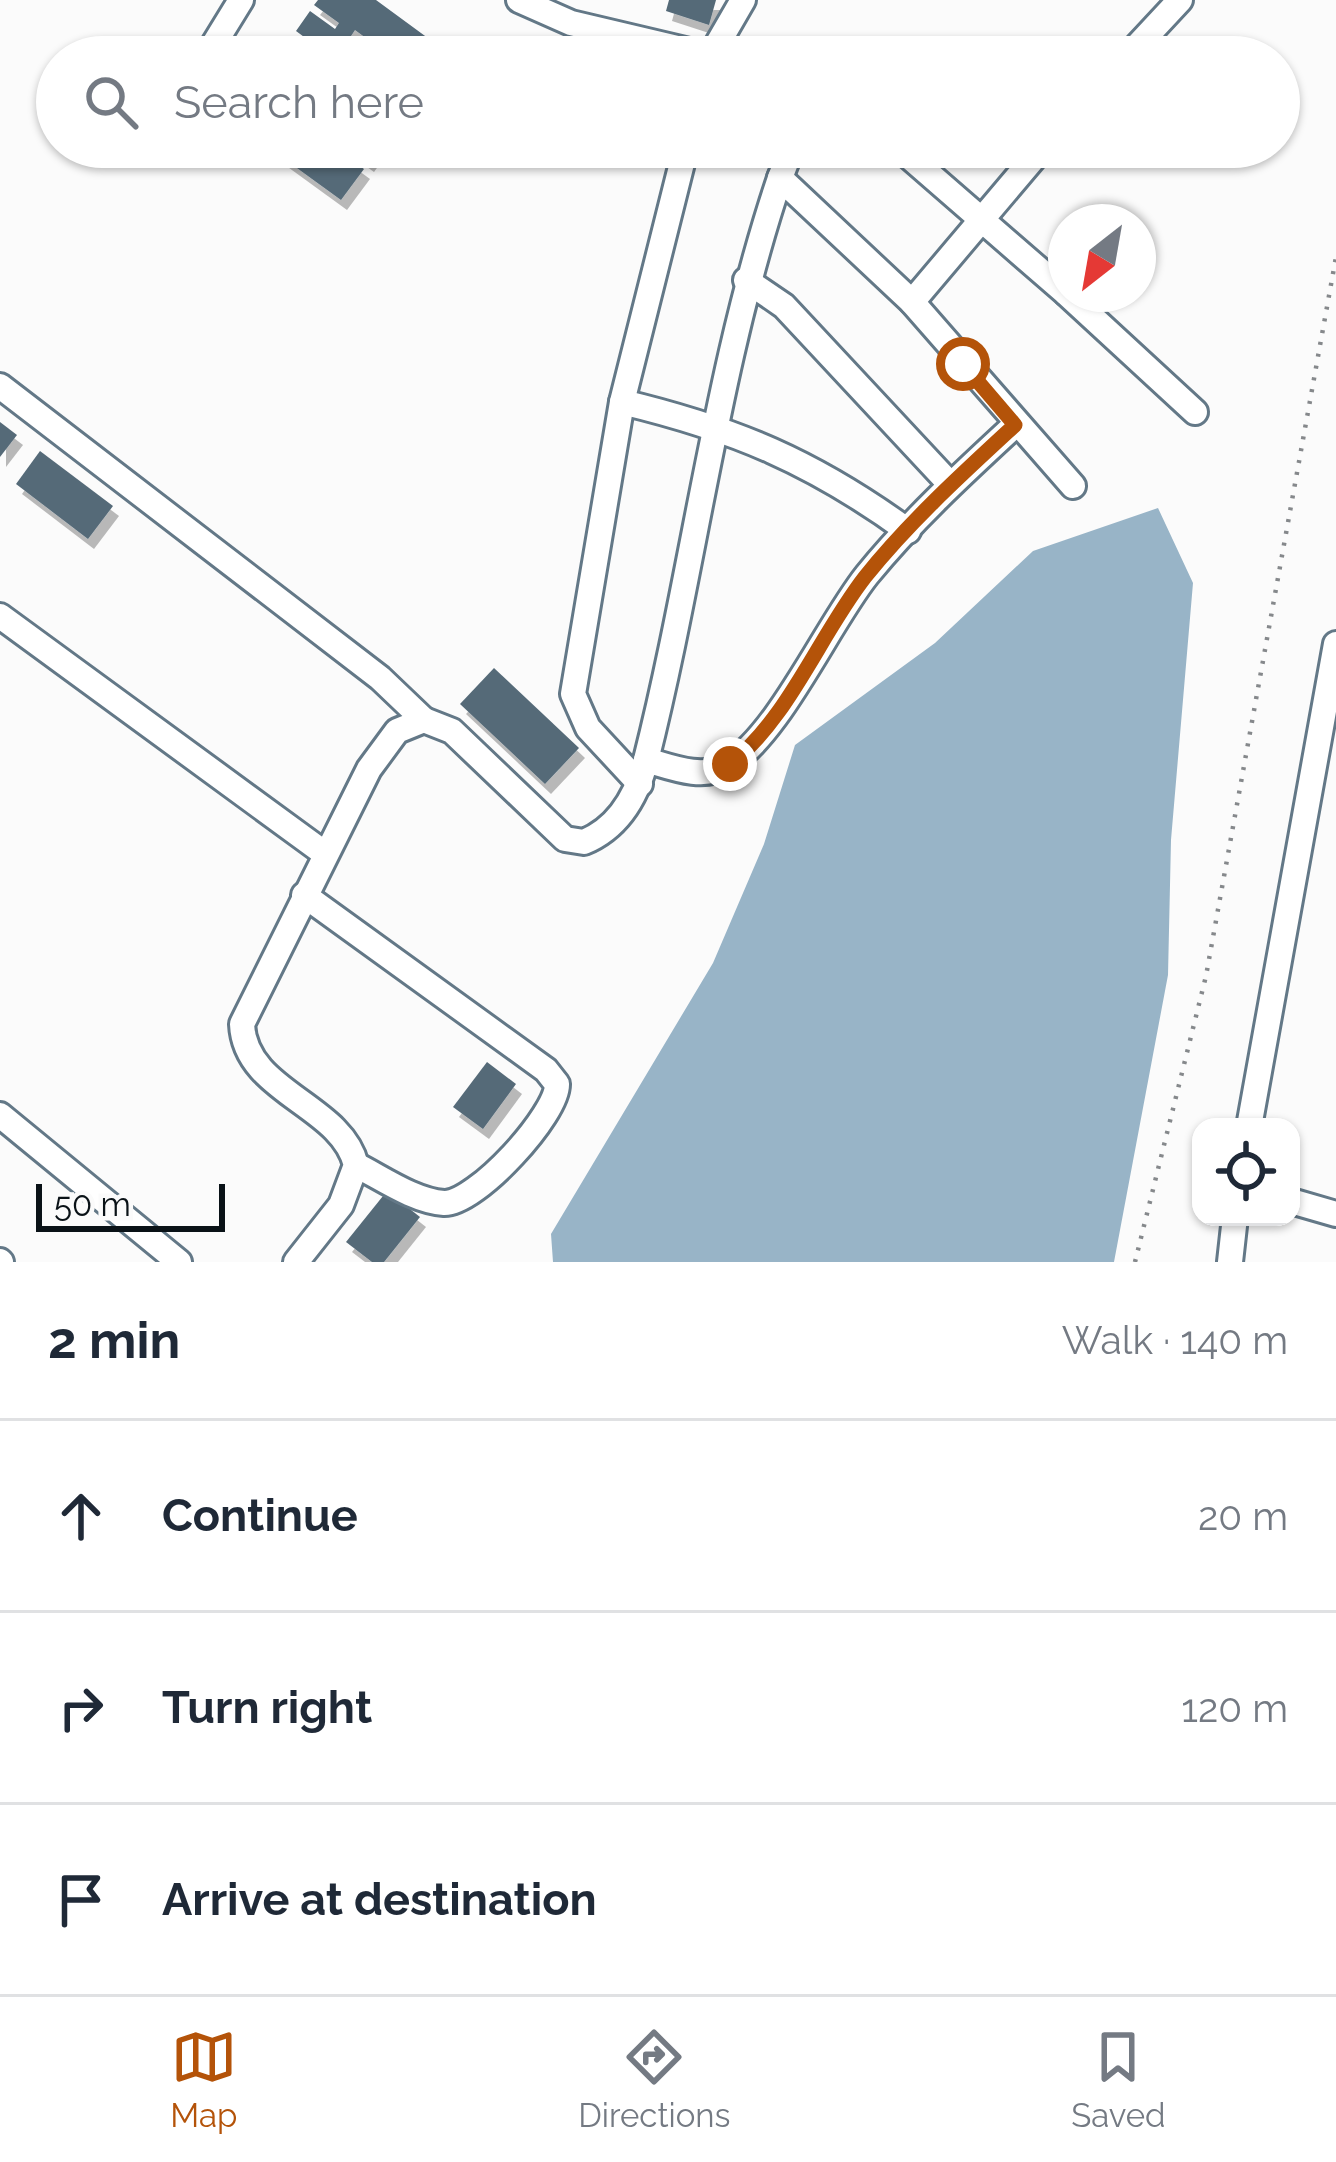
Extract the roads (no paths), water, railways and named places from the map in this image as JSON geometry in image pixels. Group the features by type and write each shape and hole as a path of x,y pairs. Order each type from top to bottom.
{"street":[{"path":"219,36 241,0"},
{"path":"519,0 572,23 627,36"},
{"path":"723,36 743,0"},
{"path":"1147,36 1180,0"},
{"path":"681,168 622,402 573,694 589,728 643,772 713,772 738,758 765,728 867,575 950,484 1015,425"},
{"path":"0,386 380,678 424,720 452,731 571,842 594,838 610,826 643,772 746,280 784,168"},
{"path":"924,168 1048,277"},
{"path":"912,302 1024,168"},
{"path":"780,178 912,302 1073,486"},
{"path":"746,280 784,306 950,484"},
{"path":"1086,312 1195,412"},
{"path":"622,402 714,424 806,464 908,531"},
{"path":"0,616 324,853"},
{"path":"1251,1118 1336,644"},
{"path":"296,1262 341,1205 356,1165 346,1140 256,1064 242,1038 248,1007 324,853 386,743 408,724 424,720"},
{"path":"304,895 546,1070 557,1084 551,1107 485,1184 459,1202 425,1198 356,1165"},
{"path":"0,1115 179,1262"},
{"path":"1300,1204 1336,1214"},
{"path":"1230,1262 1234,1226"}],"water":[{"path":"1158,508 1193,583 1171,840 1168,975 1114,1262 553,1262 551,1234 713,963 764,844 795,745 935,643 1033,551"}]}
